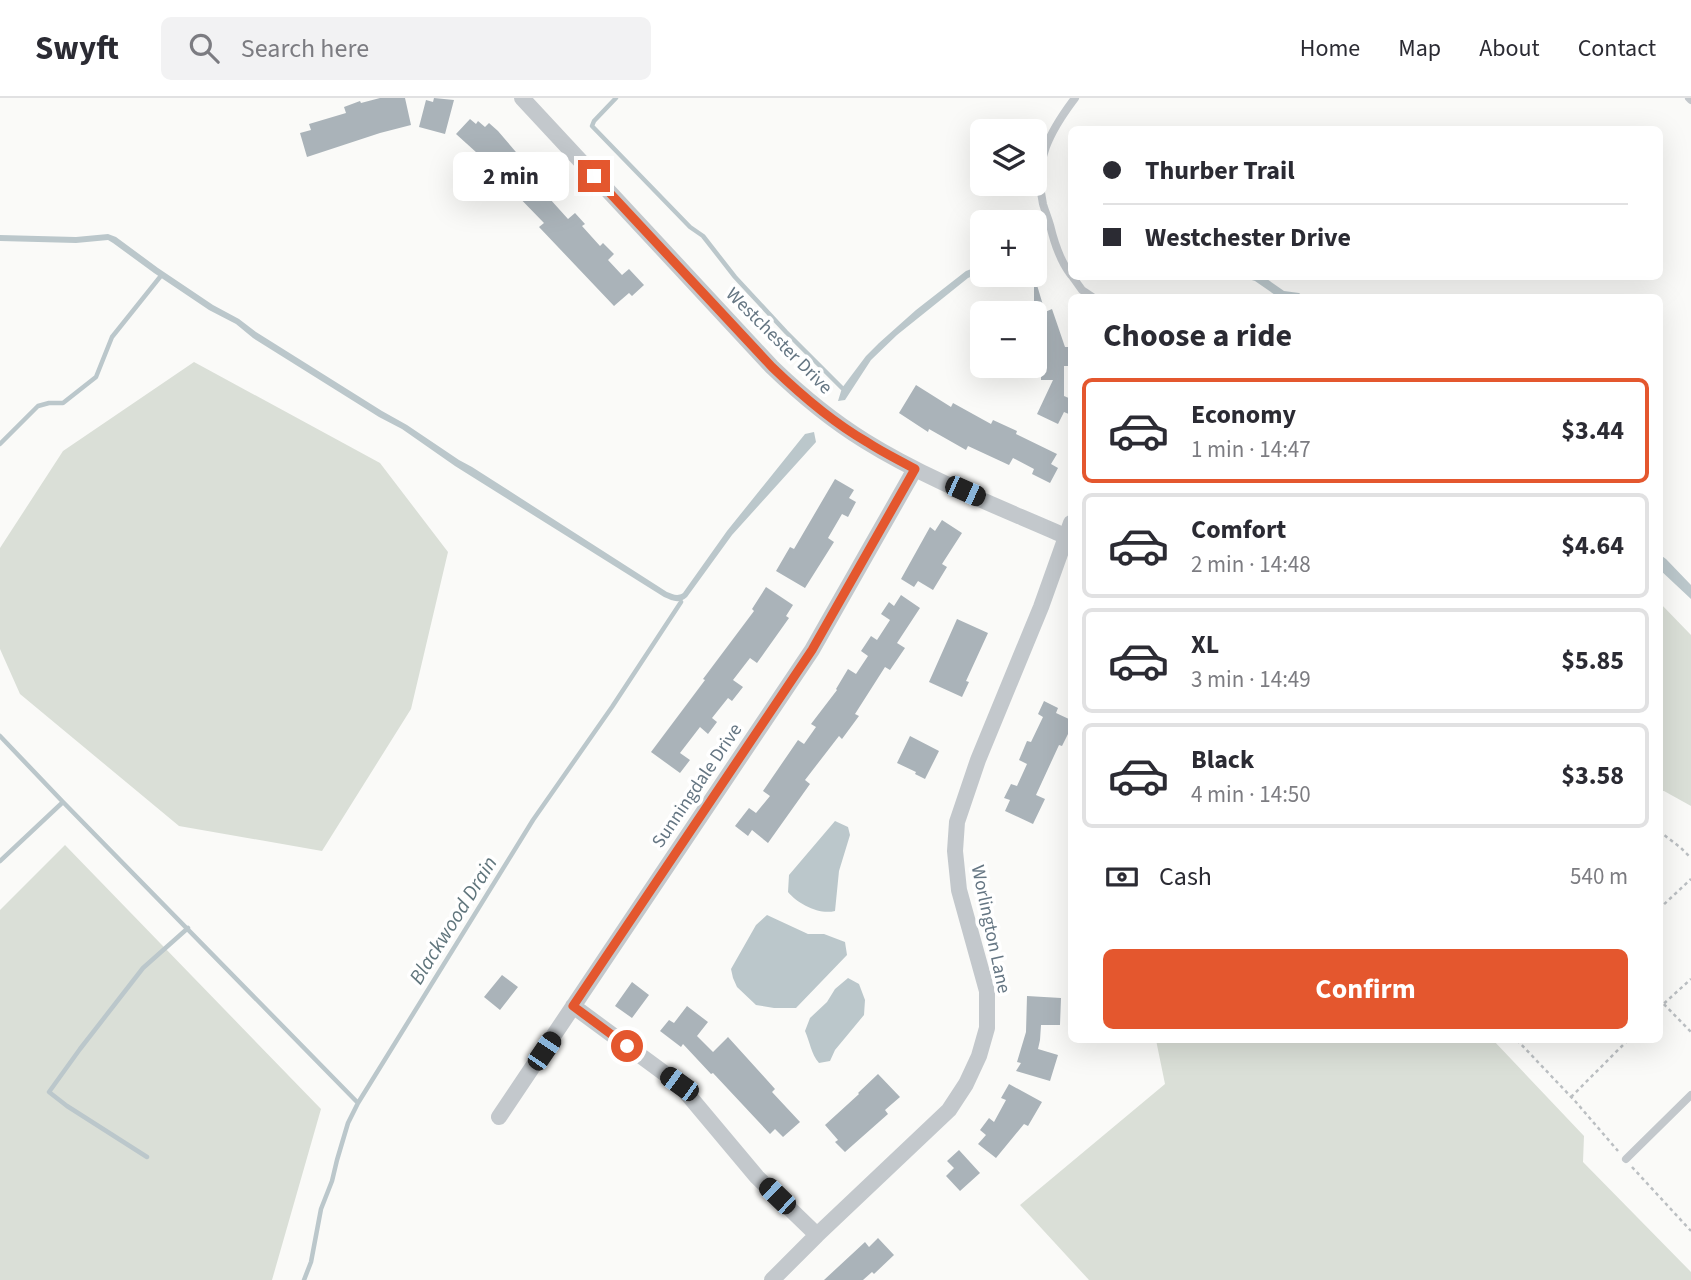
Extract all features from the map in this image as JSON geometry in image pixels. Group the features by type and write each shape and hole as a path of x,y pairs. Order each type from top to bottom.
{"street":[{"name":"Westchester Drive","path":"522,98 772,367 821,411 865,441 915,469 1068,529"},
{"name":"Sunningdale Drive","path":"499,1117 812,650 915,469"},
{"name":"Worlington Lane","path":"772,1280 949,1110 966,1084 979,1056 987,1028 987,991 959,890 955,851 957,822 978,760 1041,607 1068,529"},
{"path":"573,1006 679,1084 757,1177 817,1235"}],"lane":[{"path":"1068,269 1053,236 1043,202 1040,174 1046,144 1058,121 1075,98"},
{"path":"1074,280 1088,294"},
{"path":"1626,1159 1691,1095"}],"path":[{"path":"1663,834 1691,858"},
{"path":"1663,905 1691,879"},
{"path":"1691,979 1664,1004 1691,1032"},
{"path":"1522,1043 1691,1231"},
{"path":"1571,1097 1625,1043"}],"shaded area":[{"path":"108,234 213,305 673,594 683,593 727,531 805,434 814,432 816,442 732,535 687,597 681,601 673,601 253,338 236,324 209,310 108,240 76,243 0,241 0,235 76,237"},
{"path":"970,270 970,277 897,335 871,360 845,400 838,401 842,388 866,356 916,310"},
{"path":"1252,280 1268,280 1284,291 1300,294 1274,294"},
{"path":"194,362 380,463 448,552 411,709 322,851 179,826 20,694 0,649 0,548 63,451"},
{"path":"1663,557 1691,585 1691,599 1663,573"},
{"path":"1663,606 1691,635 1691,806 1664,791"},
{"path":"835,821 848,827 850,835 839,871 835,911 829,912 816,910 797,901 788,892 789,875"},
{"path":"65,845 321,1109 272,1280 0,1280 0,910"},
{"path":"767,915 808,934 824,934 845,942 847,955 796,1008 756,1005 737,987 733,978 731,969 756,925"},
{"path":"848,978 859,984 865,1000 864,1015 835,1050 830,1061 819,1063 805,1031 810,1018"},
{"path":"1157,1043 1496,1043 1584,1136 1583,1162 1691,1272 1691,1280 1089,1280 1020,1205 1165,1084"}],"building":[{"path":"380,98 405,98 411,125 307,157 300,133 311,130 309,124 346,113 344,107 360,101 361,103"},
{"path":"434,98 454,100 445,134 419,127 426,100 433,102"},
{"path":"470,119 485,127 489,123 498,131 527,165 523,168 541,187 547,182 557,193 550,199 568,219 575,213 585,224 582,226 600,246 603,243 614,254 608,260 622,275 629,269 644,285 632,296 629,293 614,306 539,227 544,223 506,184 502,187 482,165 487,162 456,134"},
{"path":"1034,287 1038,287 1042,301 1034,301"},
{"path":"1052,309 1065,347 1068,347 1068,366 1064,366 1064,396 1068,398 1068,414 1064,412 1058,424 1037,414 1053,380 1041,380 1047,378 1047,311"},
{"path":"916,385 951,407 953,403 991,424 993,420 1057,454 1051,464 1058,468 1050,483 1032,474 1034,469 1013,458 1009,465 968,446 966,450 929,429 928,432 899,413"},
{"path":"835,479 854,490 849,498 856,502 848,517 842,514 828,538 834,542 805,588 776,571 790,547 794,549"},
{"path":"942,520 962,533 942,564 947,567 933,590 918,581 914,587 901,579 930,527 935,531"},
{"path":"766,587 793,605 786,616 789,618 757,663 750,658 733,680 743,687 732,701 728,698 712,718 717,722 708,734 700,727 680,753 690,760 680,773 651,752 754,611 752,609"},
{"path":"901,595 920,608 897,643 905,648 890,670 885,667 855,714 859,716 842,739 839,736 805,780 810,784 768,843 752,830 748,836 735,826 749,808 756,813 770,796 763,791 798,740 804,744 816,727 811,724 837,690 848,669 856,674 868,656 861,651 871,636 877,640 890,620 881,614 889,602 894,606"},
{"path":"957,619 988,633 966,681 969,682 962,697 929,682"},
{"path":"1044,701 1058,708 1056,713 1068,719 1068,734 1062,746 1059,745 1036,795 1045,799 1033,824 1005,811 1010,800 1004,798 1011,784 1017,786 1027,764 1019,760 1027,741 1031,742 1043,717 1038,714"},
{"path":"910,736 939,751 925,779 897,763"},
{"path":"502,975 518,987 500,1010 484,997"},
{"path":"632,982 649,995 632,1018 615,1006"},
{"path":"1027,996 1061,998 1060,1025 1041,1025 1038,1049 1058,1055 1050,1081 1016,1071 1021,1063 1017,1062 1026,1032"},
{"path":"687,1006 708,1022 697,1036 713,1052 728,1037 775,1089 772,1092 800,1122 783,1137 775,1129 770,1134 683,1044 681,1047 660,1031 669,1020 674,1023"},
{"path":"878,1074 900,1097 885,1110 888,1114 845,1152 825,1125"},
{"path":"1009,1084 1042,1102 1028,1126 1024,1124 996,1158 978,1144 986,1135 980,1130 989,1118 994,1122 1006,1100 1001,1098"},
{"path":"959,1150 980,1173 960,1191 946,1176 954,1168 947,1161"},
{"path":"878,1238 894,1255 874,1274 872,1272 863,1280 824,1280 865,1242 869,1247"}],"waterway":[{"path":"616,98 592,126 690,227 703,236 735,277 842,388"},
{"path":"0,444 38,406 63,403 96,377 112,337 160,277"},
{"name":"Blackwood Drain","path":"304,1280 311,1262 321,1209 332,1181 348,1123 358,1103 533,820 681,602"},
{"path":"0,736 358,1103"},
{"path":"0,861 63,802"},
{"path":"147,1157 49,1092 143,968 188,928"}],"route":[{"path":"594,176 795,390 865,441 915,469 812,650 573,1006 627,1046"}]}
